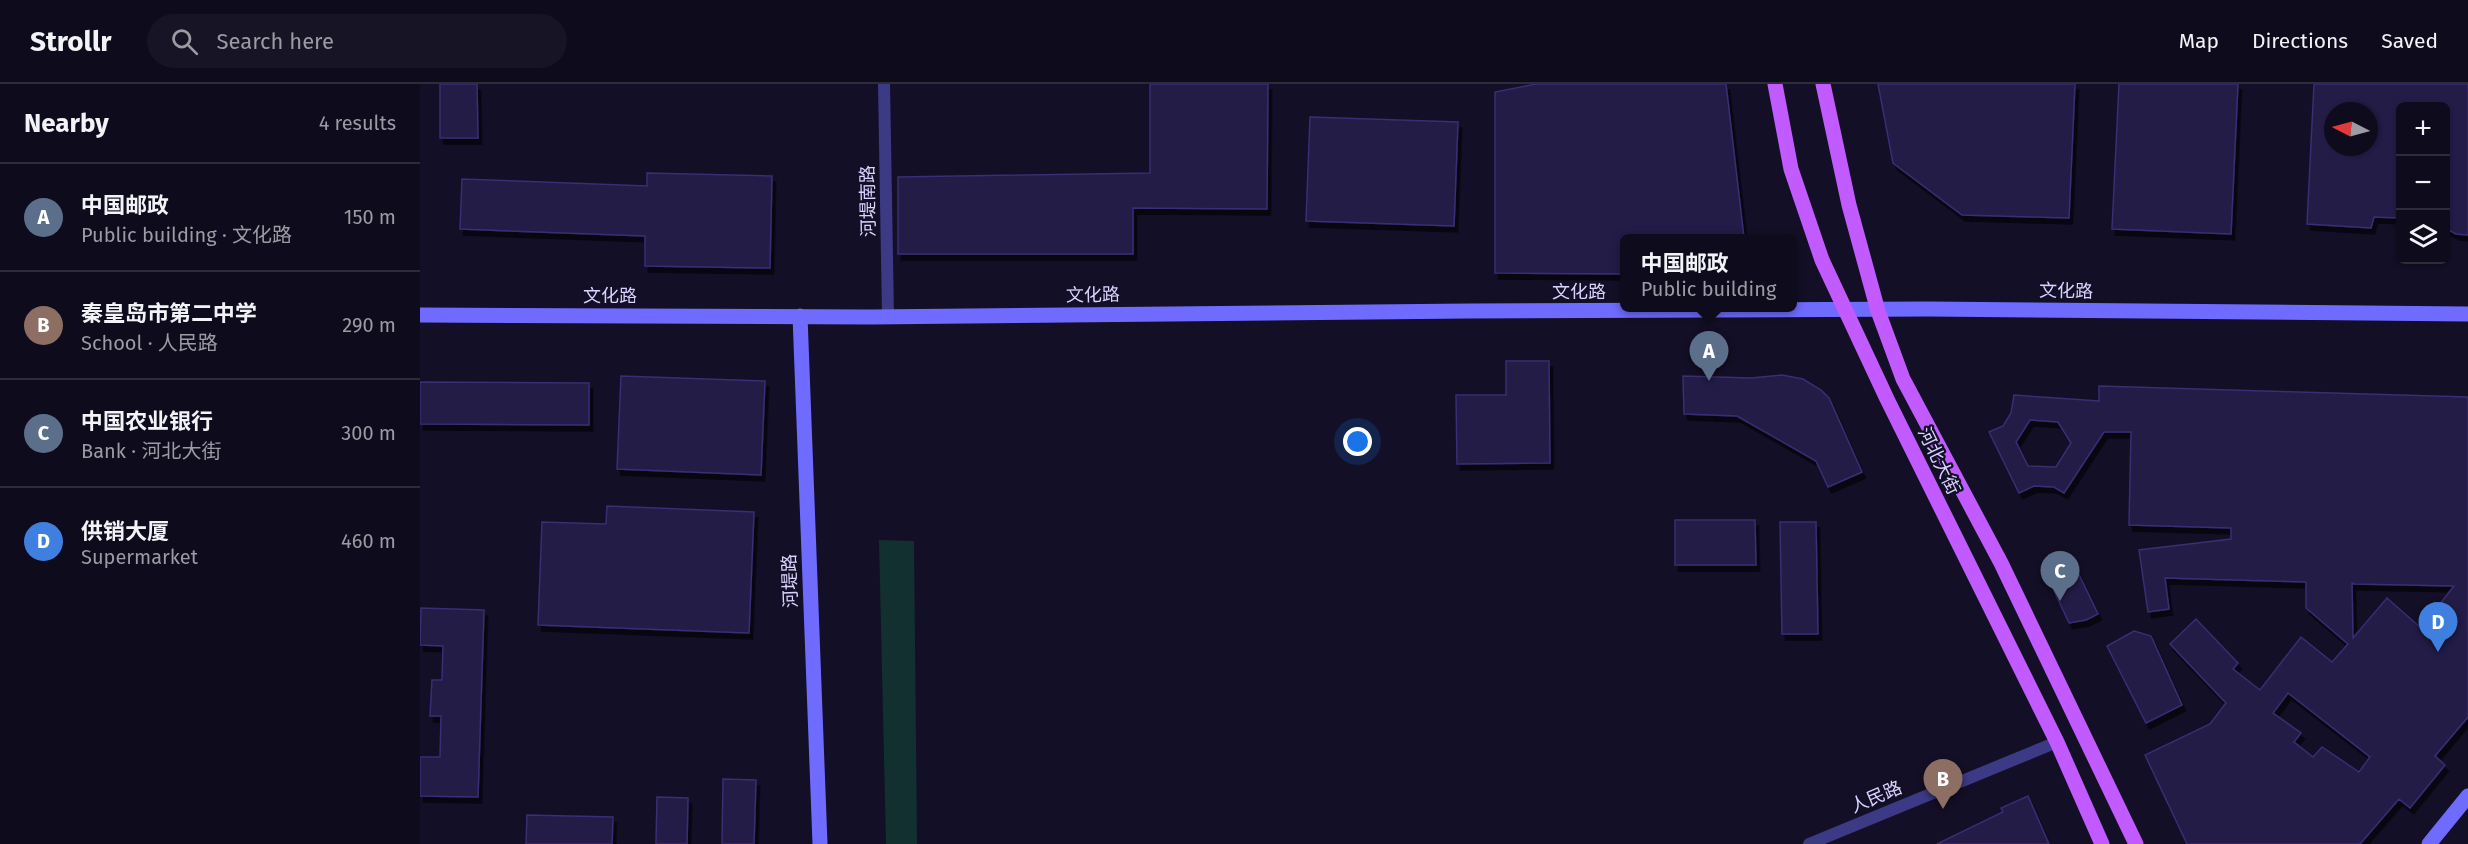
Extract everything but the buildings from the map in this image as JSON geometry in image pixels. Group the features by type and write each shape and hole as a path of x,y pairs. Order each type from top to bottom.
{"main road":[{"name":"河北大街","path":"1775,84 1791,169 1822,260 1887,399 2057,742 2102,844"},
{"path":"1823,84 1849,205 1878,311 1903,379 2001,563 2136,844"},
{"name":"文化路","path":"1797,310 2468,314"},
{"name":"文化路","path":"420,315 871,317 1620,311"},
{"name":"河堤路","path":"800,316 820,844"},
{"path":"2429,844 2468,796"}],"street":[{"name":"河堤南路","path":"884,84 888,316"},
{"name":"人民路","path":"1809,844 2057,742"}],"green space":[{"path":"879,540 914,541 917,844 886,844"}],"place":[{"name":"中国邮政","path":"1709,381"},
{"name":"中国农业银行","path":"2060,601"},
{"name":"供销大厦","path":"2438,652"},
{"name":"秦皇岛市第二中学","path":"1943,809"}]}
